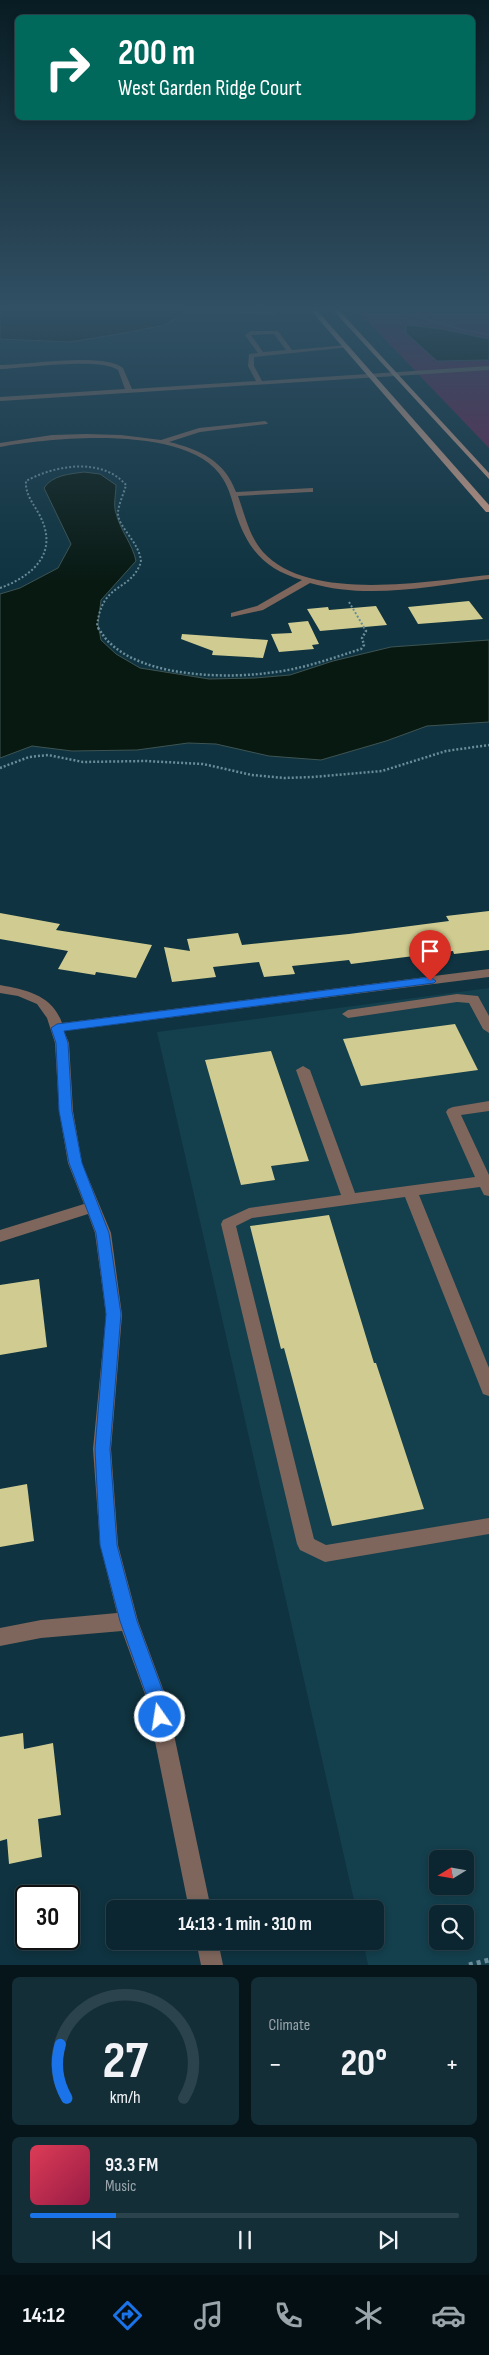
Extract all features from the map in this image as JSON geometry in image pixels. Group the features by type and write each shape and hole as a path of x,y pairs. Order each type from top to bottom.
{"main road":[{"path":"392,399 489,510"},
{"path":"417,399 489,478"}],"street":[{"path":"161,442 198,430 265,423"},
{"path":"0,445 64,436 118,436 161,442 210,460 226,477 251,544 258,554 272,564 309,580 333,585 407,587 489,577"},
{"path":"232,494 310,490"},
{"path":"234,615 260,608 309,580"},
{"path":"57,1028 489,973"},
{"path":"0,989 21,993 41,1001 53,1017 62,1043 66,1111 76,1163 103,1233 114,1314 102,1449 109,1545 128,1621 156,1697 198,1900"},
{"path":"348,1014 457,998 474,999 489,1029"},
{"path":"304,1070 350,1200"},
{"path":"489,1106 454,1112 487,1186 410,1191 249,1213 228,1224 306,1544 325,1554 489,1526"},
{"path":"410,1191 489,1389"},
{"path":"0,1236 93,1207"},
{"path":"0,1638 41,1629 128,1621"},
{"path":"209,1950 212,1965"}],"path":[{"path":"0,588 26,577 36,568 47,551 49,541 47,533 38,510 25,490 26,481 47,472 84,468 109,471 123,480 126,485 118,512 119,518 141,555 140,565 126,582 106,597 101,604 97,626 105,639 127,656 156,666 179,671 231,675 277,672 326,660 361,649 364,645 362,638 366,631 345,596"},
{"path":"0,768 29,757 48,756 83,762 145,761 204,764 252,774 284,778 313,777 382,771 446,751 489,746"},
{"path":"469,1965 489,1960"}],"shaded area":[{"path":"442,399 489,399 489,448"},
{"path":"84,472 100,474 116,485 115,510 136,561 101,600 98,624 101,640 116,654 140,668 209,679 255,678 290,675 333,661 391,647 489,640 489,722 427,726 386,741 321,760 269,756 216,744 188,743 137,750 72,751 32,746 0,758 0,594 20,588 58,568 71,544 44,488 56,478"},
{"path":"489,988 489,1965 368,1965 365,1950 384,1950 384,1900 354,1900 157,1032"}],"building":[{"path":"469,601 483,619 418,624 408,607"},
{"path":"376,606 387,625 320,631 307,609 328,607 329,610"},
{"path":"308,621 319,644 312,645 314,649 279,652 271,634 292,633 288,623"},
{"path":"182,634 268,640 263,658 212,655 213,651 181,639"},
{"path":"489,911 489,950 454,954 453,951 351,964 349,960 292,966 295,974 264,977 259,962 213,967 216,977 172,982 164,947 190,951 187,939 238,933 242,945 349,934 449,921 446,916"},
{"path":"0,913 60,924 56,930 152,945 136,978 96,972 95,975 58,969 68,951 0,939"},
{"path":"455,1024 478,1070 361,1086 343,1039"},
{"path":"271,1051 309,1161 271,1166 275,1180 241,1185 205,1060"},
{"path":"329,1215 374,1363 376,1363 424,1509 332,1526 284,1348 281,1349 250,1226"},
{"path":"39,1279 47,1347 0,1355 0,1285"},
{"path":"27,1484 34,1541 0,1547 0,1489"},
{"path":"23,1733 24,1749 53,1743 61,1815 38,1819 42,1857 9,1864 7,1839 0,1841 0,1737"}],"route":[{"path":"160,1717 156,1697 128,1621 109,1545 102,1449 114,1314 106,1268 103,1233 76,1163 66,1111 62,1043 57,1028 430,981"}]}
